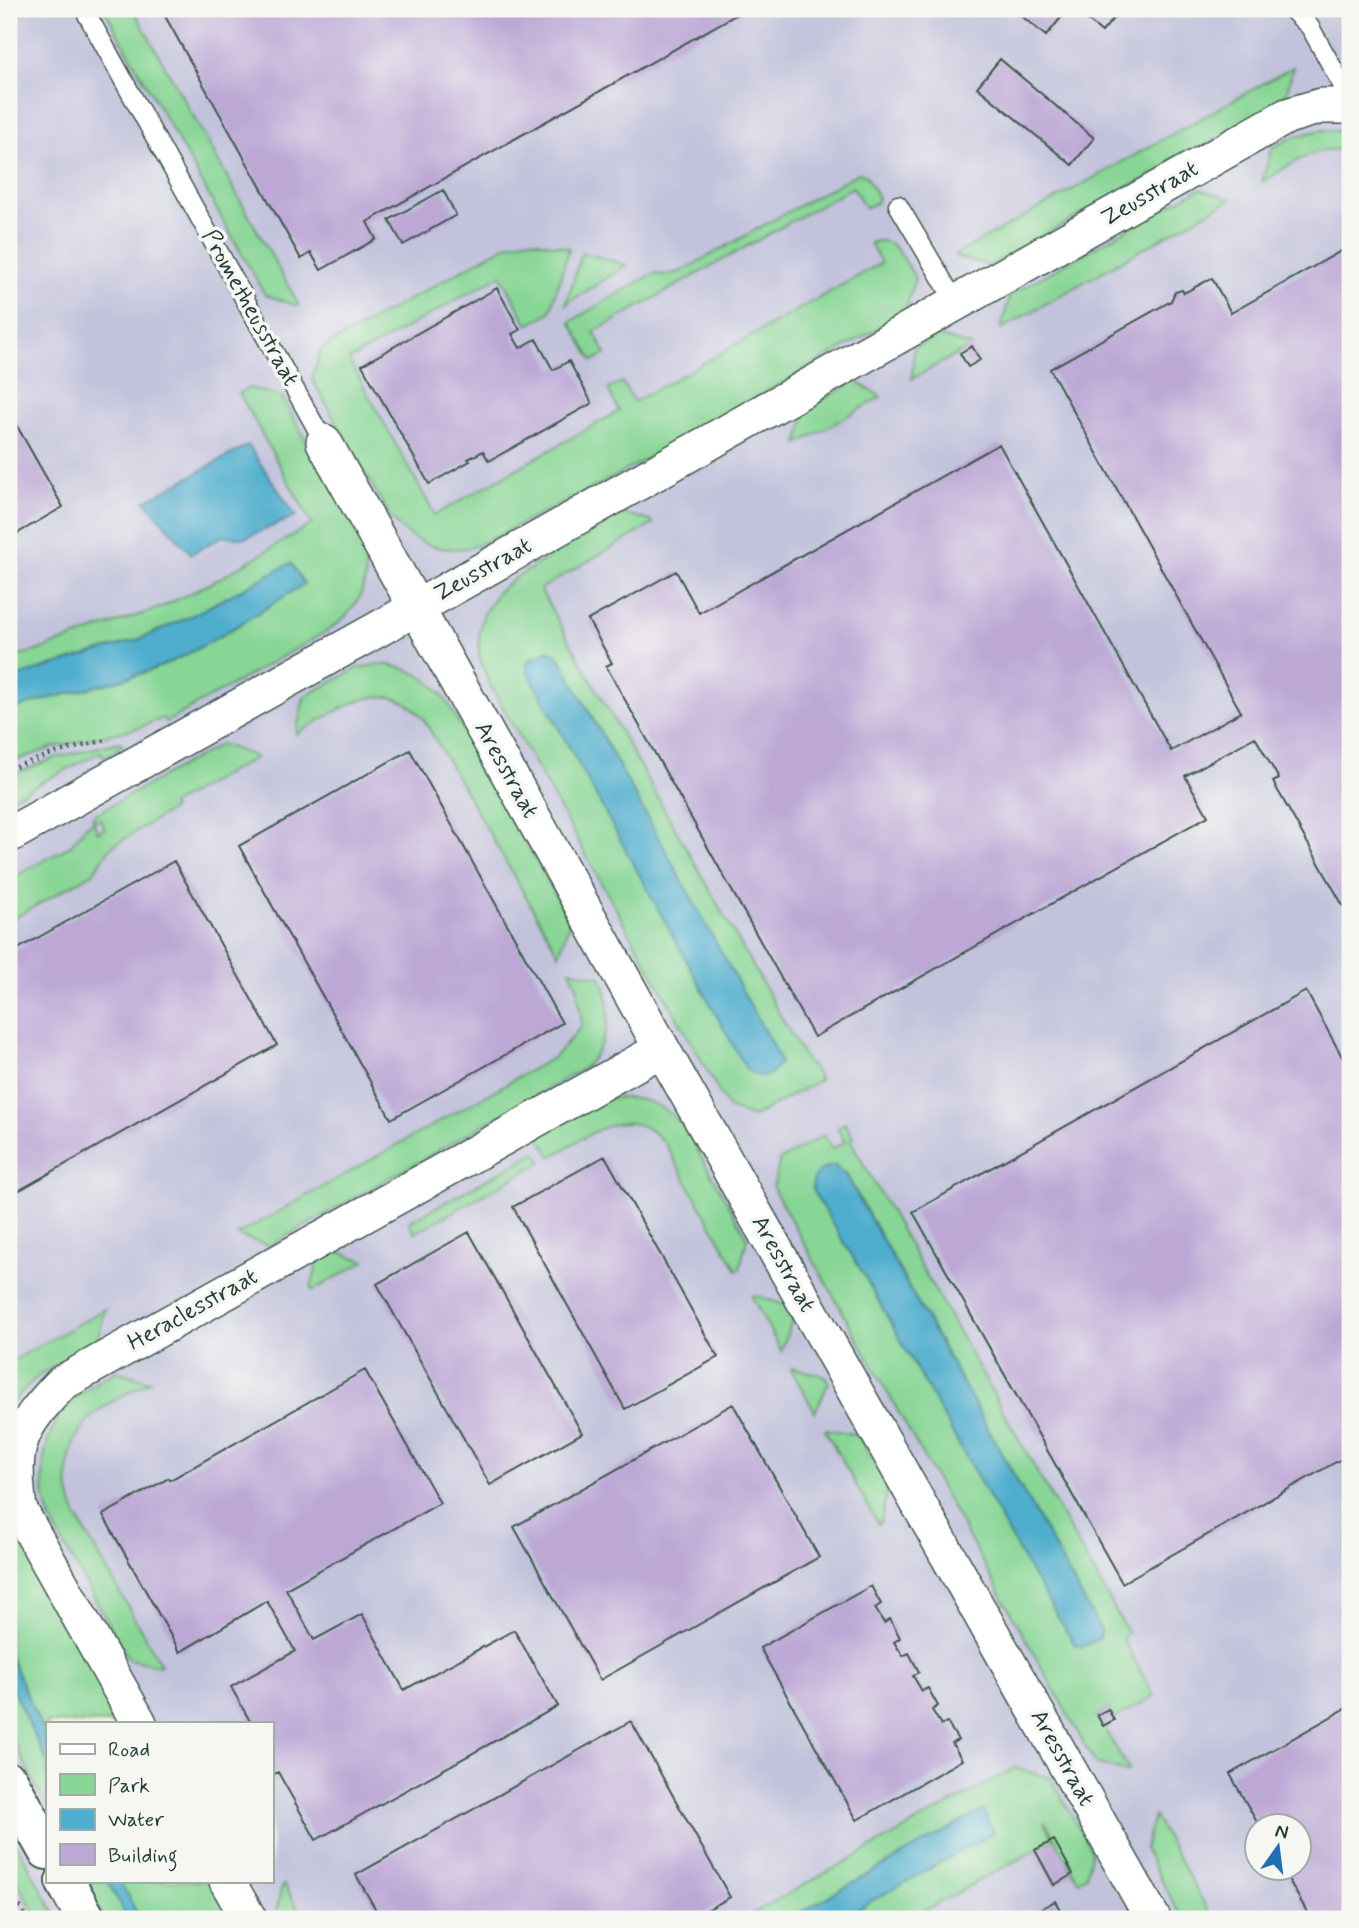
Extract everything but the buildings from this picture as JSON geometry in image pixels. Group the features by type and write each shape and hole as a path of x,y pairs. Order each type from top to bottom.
{"street":[{"name":"Zeusstraat","path":"9,835 1287,116 1321,106 1350,106"},
{"name":"Prometheusstraat","path":"324,442 416,608"},
{"name":"Aresstraat","path":"416,608 1153,1919"},
{"name":"Heraclesstraat","path":"138,1722 19,1508 14,1473 20,1439 35,1411 62,1383 662,1049"},
{"path":"9,1782 46,1848"},
{"path":"66,1882 86,1919"},
{"path":"229,1882 249,1919"}],"lane":[{"name":"Prometheusstraat","path":"84,9 324,442"},
{"path":"1291,9 1311,27 1350,99"},
{"path":"898,205 956,303"}],"path":[{"path":"9,1888 27,1919"}],"shaded area":[{"path":"9,9 1350,9 1350,1919 9,1919"}],"green space":[{"path":"104,9 133,9 299,305 265,295"},
{"path":"1293,67 1285,100 989,266 955,255"},
{"path":"1321,130 1350,131 1350,153 1327,150 1316,153 1304,157 1262,182 1272,148 1293,137"},
{"path":"858,173 866,175 878,198 876,203 865,208 853,187 594,332 606,354 593,361 570,322 654,273 664,275 680,272"},
{"path":"1201,189 1231,199 1001,329 1010,295"},
{"path":"529,239 569,248 550,312 528,325 501,275 349,360 435,515 619,411 608,389 622,382 634,402 881,263 870,243 878,241 892,245 903,257 915,278 905,313 614,477 479,545 453,549 428,545 406,533 388,513 312,379 321,349 507,245"},
{"path":"582,252 627,265 566,304"},
{"path":"936,336 972,346 912,379 914,348"},
{"path":"856,381 881,397 798,444 807,409"},
{"path":"249,388 282,397 360,540 365,559 365,577 360,595 349,613 329,630 166,722 163,718 138,728 51,748 9,763 9,711 122,680 178,659 304,584 291,563 195,614 140,639 9,679 9,658 162,607 217,580 312,524 239,393"},
{"path":"622,513 651,521 653,524 540,589 809,1066 812,1065 820,1080 753,1117 728,1108 488,681 479,655 479,633 484,613 497,593 515,578","holes":["548,650 558,655 776,1052 746,1068 528,672 528,660 543,655"]},
{"path":"379,664 400,667 418,674 434,686 447,702 570,921 559,954 424,720 410,705 394,698 362,700 296,734 304,697 356,669"},
{"path":"120,742 123,746 104,757 101,752 9,799 9,776 55,758"},
{"path":"221,744 255,758 171,805 173,809 111,847 93,873 9,921 9,880 70,846 93,821 98,832 105,828 100,819 95,821 92,816"},
{"path":"570,970 601,977 608,1001 604,1036 584,1068 269,1246 237,1235 554,1057 582,1026 577,986"},
{"path":"633,1098 651,1103 668,1112 683,1125 747,1237 740,1269 737,1270 666,1145 653,1131 624,1123 609,1126 551,1157 538,1135 602,1101"},
{"path":"845,1123 853,1138 850,1140 1128,1633 1122,1637 1154,1696 1114,1719 1108,1709 1097,1716 1129,1770 1127,1772 1095,1763 773,1188 780,1160 824,1135 832,1149 845,1142 837,1128","holes":["845,1172 1101,1631 1100,1638 1082,1647 1031,1573 865,1277 817,1197"]},
{"path":"536,1152 542,1162 415,1233 409,1222"},
{"path":"333,1250 365,1261 312,1291 319,1258"},
{"path":"754,1295 785,1305 793,1318 781,1351 752,1297"},
{"path":"105,1309 97,1342 59,1362 37,1378 26,1387 9,1409 9,1363"},
{"path":"791,1369 826,1376 829,1382 815,1412"},
{"path":"116,1371 150,1381 107,1405 83,1427 70,1455 68,1486 77,1517 161,1665 159,1666 129,1659 55,1529 45,1495 44,1460 54,1427 75,1398"},
{"path":"825,1430 858,1435 888,1487 881,1521 878,1524"},
{"path":"9,1517 123,1722 46,1722 46,1737 9,1655"},
{"path":"9,1682 46,1760 46,1807 9,1732"},
{"path":"1015,1768 1051,1778 1092,1851 1086,1875 1078,1880 1046,1822 1044,1823 1054,1840 909,1919 840,1919 994,1832 982,1810 789,1919 743,1919"},
{"path":"1154,1816 1213,1919 1183,1919 1144,1849"},
{"path":"9,1830 58,1919 38,1919 9,1867"},
{"path":"85,1882 108,1882 128,1919 104,1919"},
{"path":"121,1882 214,1882 234,1919 140,1919"},
{"path":"284,1885 304,1919 275,1919"}],"water":[{"path":"248,445 296,516 245,538 223,536 191,554 145,501"},
{"path":"291,563 304,584 197,649 140,674 9,711 9,679 140,639 195,614"},
{"path":"548,650 558,655 776,1052 780,1062 773,1072 761,1076 746,1069 528,672 527,664 531,657 533,660"},
{"path":"836,1166 847,1177 1101,1631 1100,1638 1085,1646 1075,1645 1031,1573 865,1277 814,1193 813,1182 817,1174 825,1168"},
{"path":"9,1655 46,1737 46,1760 9,1682"},
{"path":"983,1810 994,1832 840,1919 789,1919"},
{"path":"108,1882 121,1882 140,1919 128,1919"}]}
